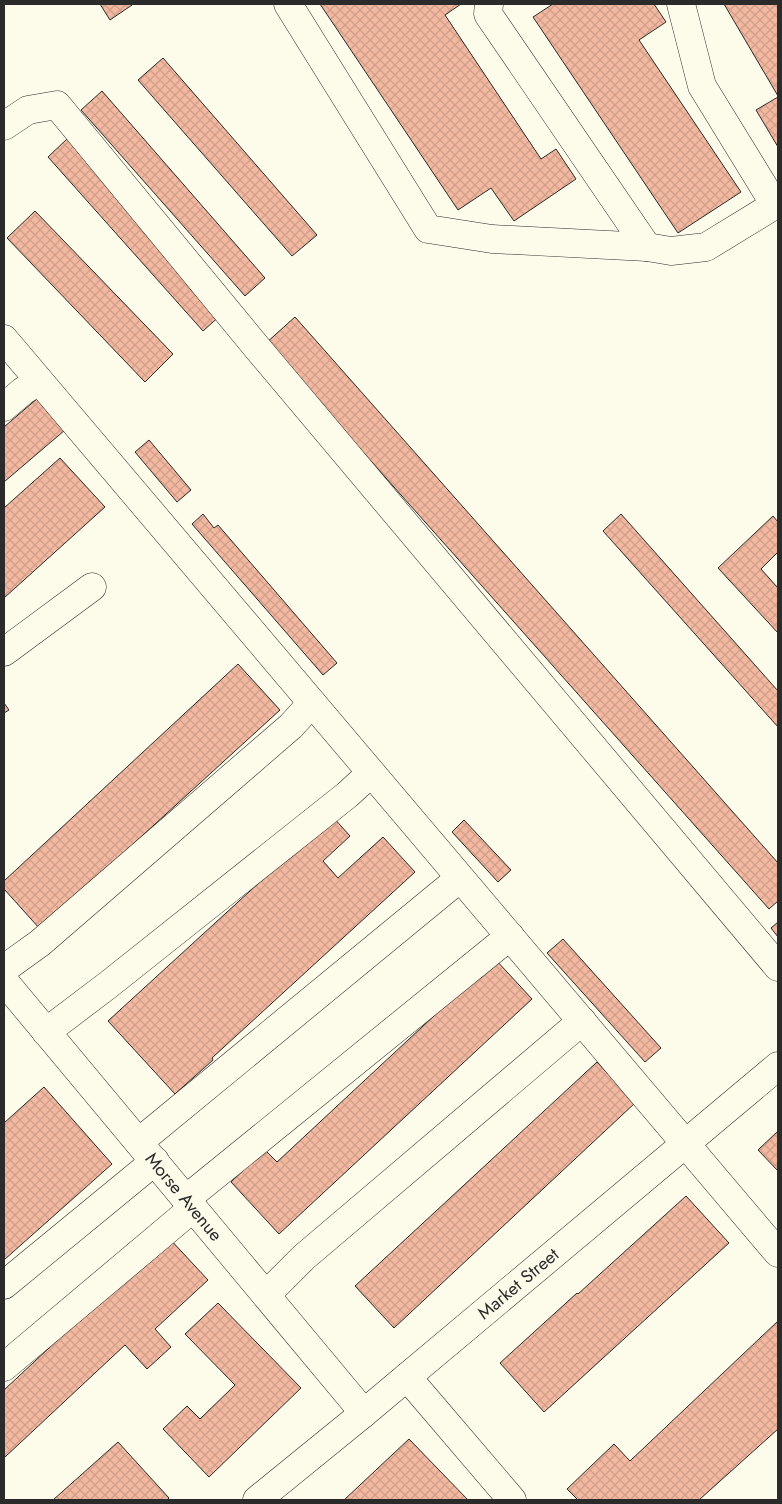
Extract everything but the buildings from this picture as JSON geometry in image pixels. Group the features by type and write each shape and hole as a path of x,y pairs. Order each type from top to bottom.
{"street":[{"path":"288,4 428,229 492,239 647,247 671,251 706,247 776,204 702,86 681,4"},
{"path":"489,4 488,14 647,247"},
{"path":"4,126 28,110 57,105 250,339 775,962"},
{"path":"4,339 778,1253"},
{"path":"4,407 23,391 39,381"},
{"path":"4,652 92,586"},
{"path":"4,970 40,943 291,726 312,703"},
{"path":"46,1032 347,795 371,773"},
{"path":"4,1285 147,1152 460,878"},
{"path":"4,1367 190,1204 510,936"},
{"name":"Morse Avenue","path":"9,999 46,1032 364,1413"},
{"path":"266,1295 304,1257 582,1021"},
{"name":"Market Street","path":"259,1499 687,1144 778,1066"},
{"path":"407,1377 512,1500"}]}
